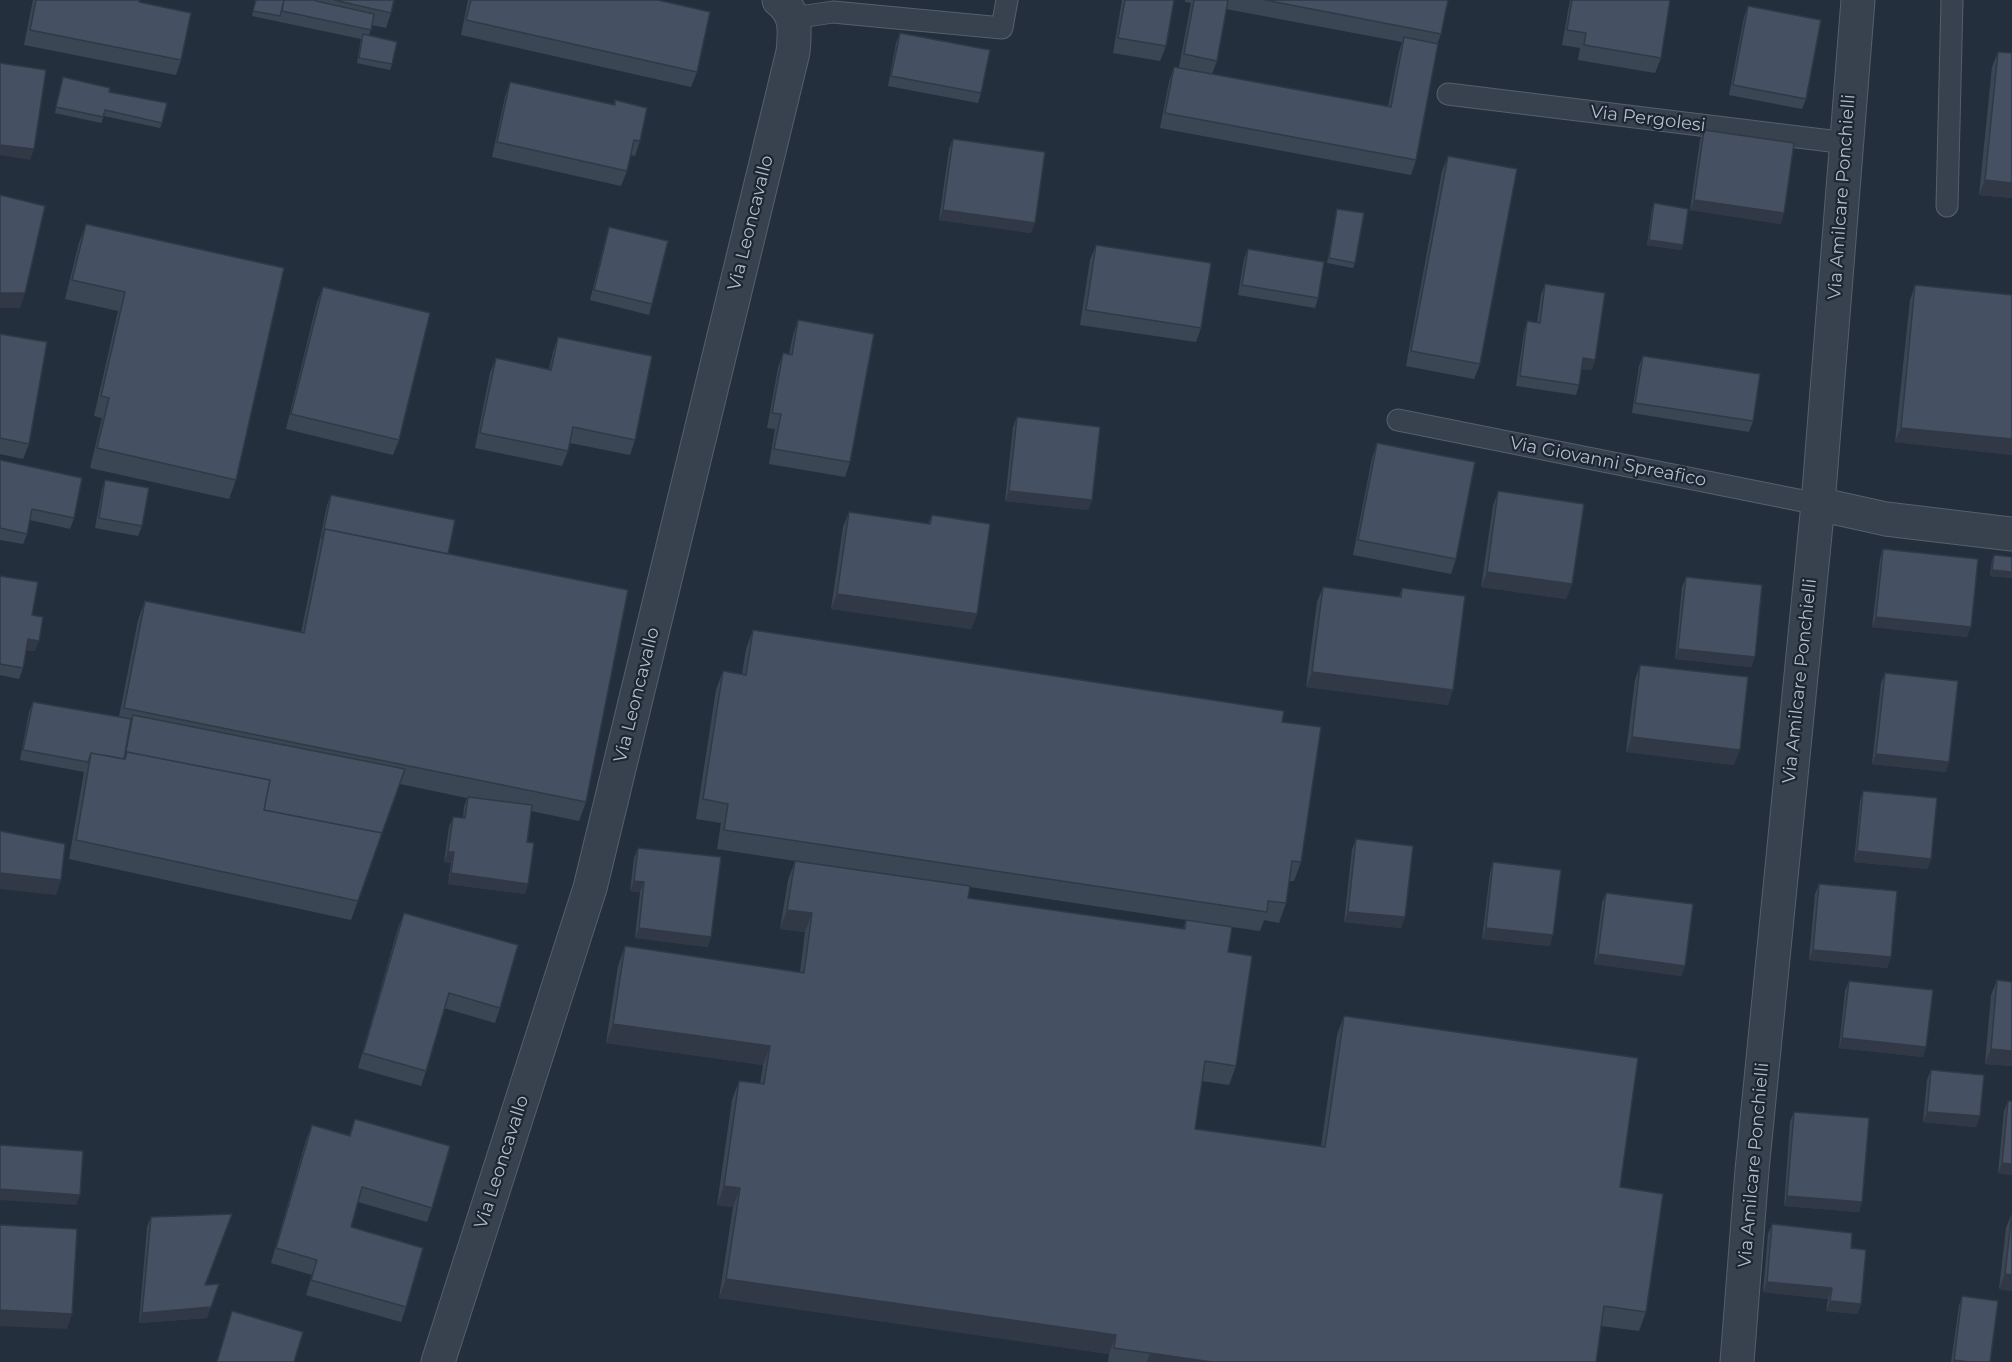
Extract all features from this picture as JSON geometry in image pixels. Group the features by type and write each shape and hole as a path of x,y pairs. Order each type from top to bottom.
{"street":[{"name":"Via Amilcare Ponchielli","path":"1737,1362 1753,1158 1818,504 1858,0"},
{"name":"Via Leoncavallo","path":"438,1362 590,888 793,52 795,32 786,9"},
{"path":"1818,504 1886,519 2012,534"}],"lane":[{"path":"786,9 1002,28 1007,0"},
{"path":"1947,206 1952,0"},
{"name":"Via Pergolesi","path":"1448,94 1846,143"},
{"name":"Via Giovanni Spreafico","path":"1398,420 1818,504"}],"building":[{"path":"36,0 140,0 139,2 191,13 181,60 30,30"},
{"path":"256,0 284,0 280,16 253,11"},
{"path":"284,0 316,0 374,14 371,30 282,11"},
{"path":"334,0 394,0 391,13"},
{"path":"471,0 658,0 710,12 697,72 466,20"},
{"path":"1125,0 1174,0 1166,46 1118,38"},
{"path":"1194,0 1228,0 1217,61 1184,54"},
{"path":"1265,0 1448,0 1441,34"},
{"path":"1572,0 1670,0 1661,58 1584,45 1586,33 1567,30"},
{"path":"1748,6 1821,20 1806,99 1733,85"},
{"path":"900,33 990,50 981,93 891,76"},
{"path":"363,34 397,42 392,64 359,58"},
{"path":"1404,37 1438,44 1416,160 1165,113 1174,67 1391,107"},
{"path":"1998,52 2012,53 2012,183 1985,180"},
{"path":"0,63 46,70 34,149 0,145"},
{"path":"63,77 110,88 109,92 167,103 162,123 105,110 103,117 56,107"},
{"path":"510,82 615,105 615,100 647,108 640,141 634,140 627,171 497,142"},
{"path":"1704,130 1794,143 1784,213 1694,200"},
{"path":"953,139 1045,152 1035,223 943,210"},
{"path":"1448,156 1517,169 1480,364 1411,351"},
{"path":"0,195 45,206 25,293 0,293"},
{"path":"1654,203 1688,209 1683,245 1649,240"},
{"path":"1337,209 1364,213 1355,263 1329,258"},
{"path":"86,224 284,268 236,480 97,448 109,398 101,396 125,292 72,280"},
{"path":"609,227 668,241 652,304 594,290"},
{"path":"1096,245 1211,263 1201,328 1086,310"},
{"path":"1248,249 1324,262 1318,298 1242,285"},
{"path":"1545,284 1605,293 1595,360 1583,358 1579,385 1520,376 1527,321 1540,323"},
{"path":"1915,285 2012,295 2012,439 1901,428"},
{"path":"323,287 430,313 399,440 291,414"},
{"path":"798,320 874,334 850,462 774,449 781,414 772,413 783,353 792,355"},
{"path":"0,334 47,342 29,444 0,438"},
{"path":"558,337 652,356 635,440 573,427 568,451 480,433 496,358 551,370"},
{"path":"1643,356 1760,374 1753,421 1635,403"},
{"path":"1017,417 1100,427 1092,500 1009,491"},
{"path":"1377,443 1475,462 1456,559 1358,540"},
{"path":"0,460 82,478 74,518 32,509 27,534 0,528"},
{"path":"105,480 149,488 142,526 99,518"},
{"path":"1498,491 1584,504 1572,584 1487,572"},
{"path":"331,495 455,520 448,554 325,529 322,538"},
{"path":"849,512 930,524 932,515 990,524 977,614 837,594"},
{"path":"325,529 628,590 586,802 124,708 145,601 304,633"},
{"path":"1883,549 1978,559 1971,627 1876,617"},
{"path":"1994,555 2012,557 2012,572 1992,570"},
{"path":"0,576 38,582 32,615 43,617 39,641 28,639 23,668 0,664"},
{"path":"1686,577 1762,585 1755,657 1678,649"},
{"path":"1323,587 1401,597 1402,588 1465,596 1453,690 1312,672"},
{"path":"753,630 1284,711 1282,722 1321,727 1301,862 1292,861 1286,903 1268,901 1267,912 724,830 728,804 703,799 723,671 746,675"},
{"path":"1640,665 1748,677 1740,750 1632,737"},
{"path":"1885,673 1958,681 1949,762 1876,754"},
{"path":"33,702 131,719 124,759 91,753 88,762 23,750"},
{"path":"133,715 405,769 382,833 264,810 270,780 127,752 125,756"},
{"path":"127,752 270,780 264,810 382,833 358,901 76,840 91,753 125,759"},
{"path":"1863,791 1937,798 1931,859 1857,851"},
{"path":"468,797 532,805 527,842 534,843 528,884 451,873 454,852 448,852 453,817 465,818"},
{"path":"0,831 65,844 61,880 0,873"},
{"path":"1356,839 1413,846 1405,917 1348,912"},
{"path":"638,848 721,857 711,937 639,928 644,882 634,881"},
{"path":"795,861 970,886 968,898 1185,929 1186,920 1232,927 1228,952 1252,956 1236,1066 1205,1061 1195,1129 1325,1147 1344,1016 1638,1058 1620,1187 1663,1194 1646,1312 1604,1306 1596,1362 1212,1362 1114,1348 1116,1335 726,1279 740,1188 724,1186 739,1081 764,1084 770,1046 613,1024 625,946 804,973 812,913 787,910"},
{"path":"1493,862 1561,870 1553,935 1486,928"},
{"path":"1819,884 1897,891 1891,957 1813,950"},
{"path":"1606,893 1693,904 1685,966 1598,954"},
{"path":"404,913 518,945 500,1008 449,993 426,1071 363,1053"},
{"path":"1997,980 2012,982 2012,1051 1991,1049"},
{"path":"1849,981 1933,990 1926,1047 1842,1038"},
{"path":"1931,1070 1984,1075 1980,1116 1927,1112"},
{"path":"2008,1101 2012,1101 2012,1164 2002,1163"},
{"path":"1794,1112 1869,1118 1862,1202 1787,1196"},
{"path":"355,1119 450,1146 432,1208 362,1187 351,1227 423,1248 406,1307 311,1280 317,1260 276,1248 312,1125 350,1136"},
{"path":"0,1145 83,1151 80,1195 0,1189"},
{"path":"2012,1213 2012,1275 2005,1274"},
{"path":"232,1214 205,1285 219,1284 211,1307 142,1313 151,1217"},
{"path":"1772,1224 1852,1233 1851,1248 1866,1250 1861,1304 1830,1301 1832,1288 1767,1282"},
{"path":"0,1225 77,1229 72,1314 0,1310"},
{"path":"1962,1296 1998,1301 1990,1362 1954,1360"},
{"path":"232,1311 303,1332 294,1362 217,1362"}]}
